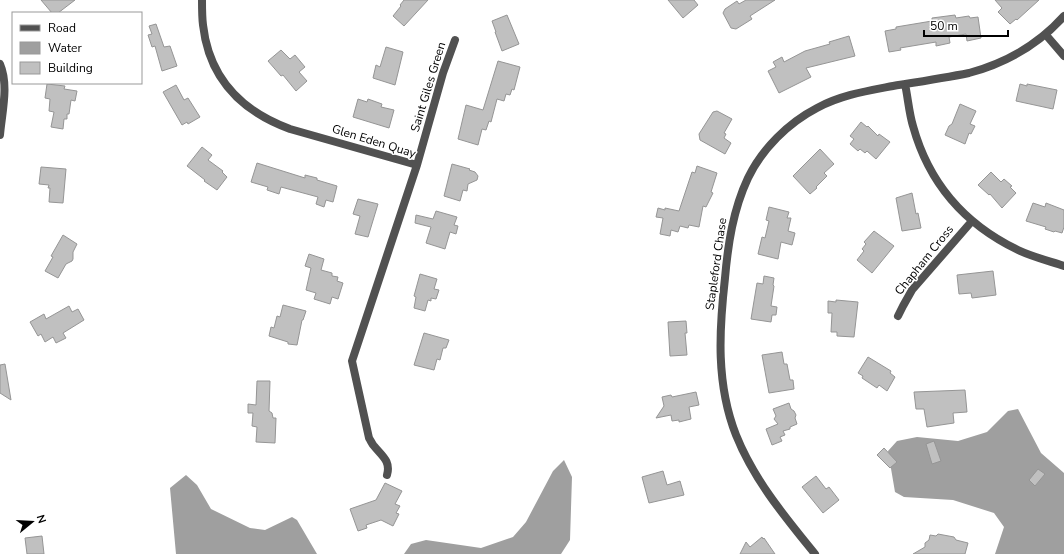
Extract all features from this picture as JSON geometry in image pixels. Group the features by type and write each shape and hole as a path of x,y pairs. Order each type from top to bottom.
{"street":[{"name":"Glen Eden Quay","path":"202,0 202,23 210,58 220,77 229,89 246,106 273,122 290,129 417,165 352,361 369,438 386,460 388,466 387,475"},
{"name":"Stapleford Chase","path":"815,554 757,478 736,434 722,383 720,329 728,250 732,225 748,178 772,143 787,129 812,110 835,99 854,93 969,73 986,68 1027,48 1046,34 1064,16"},
{"path":"1046,34 1064,56"},
{"name":"Saint Giles Green","path":"417,165 443,73 455,40"},
{"path":"0,64 5,85 0,135"},
{"path":"906,84 913,125 920,147 929,169 950,200 972,221 995,238 1018,250 1064,266"},
{"name":"Chapham Cross","path":"898,316 912,290 972,221"}],"water":[{"path":"1018,409 1041,453 1064,473 1064,554 995,554 1004,527 994,513 953,500 904,497 895,492 888,451 897,441 917,437 958,441 987,432 1008,411"},
{"path":"564,460 572,477 570,540 561,554 404,554 411,544 426,540 481,548 513,537 526,522 553,471"},
{"path":"186,475 197,485 211,509 250,528 265,530 292,517 297,520 317,554 176,554 170,488"}],"building":[{"path":"41,0 75,0 59,12 51,12"},
{"path":"404,0 428,0 404,26 393,16"},
{"path":"668,0 694,0 698,5 683,18"},
{"path":"746,0 775,0 750,16 752,19 736,29 731,28 723,13 725,9 737,1 739,4"},
{"path":"995,0 1039,0 1017,20 1016,19 1010,24 998,12 1002,8"},
{"path":"507,15 519,44 502,51 492,21"},
{"path":"955,15 956,18 969,16 970,18 978,17 981,38 967,41 966,34 949,37 950,43 936,46 936,42 900,48 901,50 889,52 885,31 896,29 896,27 932,21 932,18"},
{"path":"156,24 164,47 170,46 177,66 162,71 155,46 152,47 148,35 152,34 149,26"},
{"path":"849,36 855,56 806,68 811,77 779,93 768,71 776,67 773,62 782,57 784,62 805,51 830,44 829,42"},
{"path":"386,47 403,52 395,85 373,78 376,65 380,67"},
{"path":"281,50 290,59 295,55 305,67 299,72 307,81 296,91 283,75 281,76 268,61"},
{"path":"498,61 520,67 514,90 512,89 510,95 506,94 504,101 497,99 491,122 489,121 486,130 482,129 478,145 458,139 466,105 483,110"},
{"path":"47,84 65,86 64,89 77,91 75,101 71,100 67,119 64,119 63,129 51,127 54,112 49,111 50,99 45,98"},
{"path":"1020,84 1057,90 1053,109 1016,101"},
{"path":"176,85 184,100 188,98 200,117 188,124 187,122 182,125 163,92"},
{"path":"358,99 367,102 368,99 382,104 381,107 394,110 389,128 353,117"},
{"path":"960,104 976,111 970,124 975,126 971,134 969,133 965,144 945,135 949,126 952,124"},
{"path":"717,111 732,119 724,133 726,134 724,138 731,143 725,154 700,140 699,134 713,112"},
{"path":"861,122 867,127 868,126 878,136 879,134 890,142 876,159 867,151 865,153 860,149 858,151 850,144 854,139 850,136"},
{"path":"202,147 212,155 208,160 223,171 222,172 227,177 217,190 187,166"},
{"path":"820,149 834,164 824,173 827,176 810,194 793,176"},
{"path":"257,163 305,178 305,175 317,178 317,180 337,186 333,202 326,200 324,207 316,204 318,197 281,187 279,194 267,190 268,187 251,182"},
{"path":"452,164 470,169 469,170 475,172 478,176 477,180 468,184 467,191 463,190 460,201 444,196"},
{"path":"697,166 717,173 711,192 713,193 706,207 703,206 699,227 689,225 688,228 680,226 678,232 671,230 670,236 660,234 663,218 656,217 658,208 679,211 692,172 695,173"},
{"path":"41,167 66,169 63,203 49,202 49,185 39,184"},
{"path":"991,172 1001,182 1004,179 1012,186 1010,187 1016,193 1002,208 990,194 989,195 978,185"},
{"path":"912,193 916,214 918,213 921,228 902,231 896,198"},
{"path":"358,199 378,204 368,237 355,234 360,216 353,214"},
{"path":"1033,203 1045,207 1046,203 1064,210 1064,227 1062,233 1045,229 1046,227 1026,221"},
{"path":"769,207 789,212 787,218 791,218 788,231 795,233 792,245 781,242 778,259 758,254 762,237 765,238 769,221 766,220"},
{"path":"436,211 457,217 454,225 458,226 456,234 450,232 445,249 426,243 431,227 415,223 416,215 433,219"},
{"path":"874,231 894,246 872,273 857,260 864,251 862,249 866,244 864,242"},
{"path":"63,235 77,244 73,252 72,261 66,264 58,278 45,271 53,257 51,256"},
{"path":"309,254 324,259 321,270 332,273 332,276 338,277 337,281 343,283 338,299 332,297 330,304 314,299 316,293 306,290 311,268 305,266"},
{"path":"993,271 996,295 972,298 971,293 959,294 957,275"},
{"path":"420,274 437,279 434,289 439,290 436,299 431,298 431,301 428,300 425,311 414,308 416,297 414,296"},
{"path":"764,276 774,278 771,306 777,307 776,315 772,315 771,322 751,319 757,283 763,284"},
{"path":"836,300 858,302 854,337 837,336 837,332 831,332 832,313 828,313 828,301 836,302"},
{"path":"283,305 306,311 302,320 297,345 288,344 288,342 269,336 271,327 274,328 277,316 280,317"},
{"path":"69,306 72,312 78,309 84,320 63,333 66,338 56,343 53,337 45,342 41,334 38,336 30,322 44,314 46,319"},
{"path":"686,321 687,333 685,333 687,355 670,356 668,322"},
{"path":"424,333 449,340 446,348 443,348 440,360 437,359 434,370 414,365"},
{"path":"782,352 784,364 787,364 790,380 793,380 794,389 769,393 762,355"},
{"path":"868,357 891,371 890,373 895,377 887,391 879,385 877,388 862,378 863,376 858,373"},
{"path":"5,364 11,400 0,393 0,365"},
{"path":"257,381 270,381 269,411 272,413 273,418 276,418 275,443 256,442 257,427 252,426 253,413 248,413 248,404 256,405"},
{"path":"965,390 967,412 953,413 954,423 927,427 924,409 916,409 914,392"},
{"path":"696,392 699,405 689,407 691,419 679,422 679,420 672,421 671,415 656,418 664,406 662,397 671,395 672,397"},
{"path":"789,403 791,409 796,415 795,418 797,424 790,427 790,429 783,431 785,435 780,437 782,441 772,445 766,429 778,424 774,419 776,416 773,409"},
{"path":"934,441 941,461 932,464 926,444"},
{"path":"884,448 897,462 890,468 877,455"},
{"path":"1038,469 1045,474 1035,486 1029,480"},
{"path":"663,471 667,485 680,481 684,495 649,503 642,477"},
{"path":"816,476 826,489 829,487 839,500 823,513 802,487"},
{"path":"385,483 402,491 395,504 400,506 396,513 399,514 393,526 381,520 366,525 367,528 358,531 350,509 376,500"},
{"path":"938,534 954,537 956,540 968,543 965,554 913,554 925,547 925,543 929,540 930,535 936,536"},
{"path":"42,536 44,554 27,554 25,538"},
{"path":"762,537 775,554 740,554 746,542 750,547"}]}
